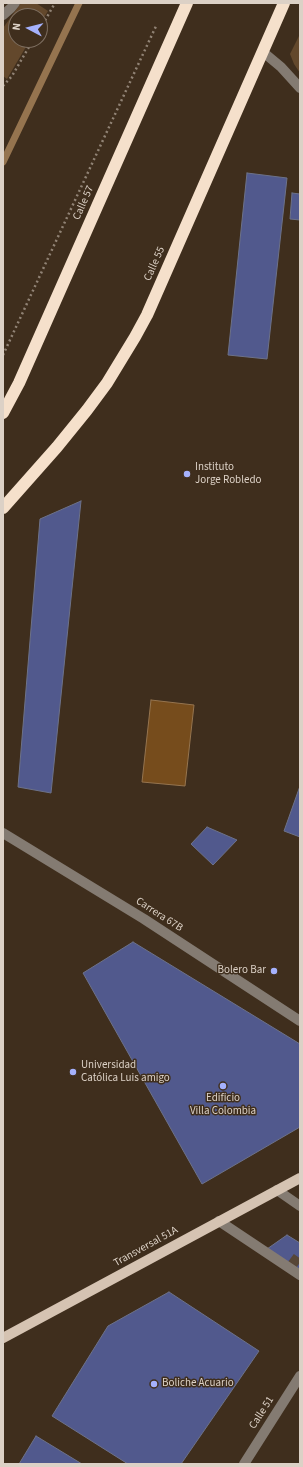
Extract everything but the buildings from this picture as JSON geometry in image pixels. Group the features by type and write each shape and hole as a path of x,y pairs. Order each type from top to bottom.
{"highway":[{"name":"Calle 57","path":"3,413 22,376 187,3"},
{"name":"Calle 55","path":"3,508 57,447 87,410 107,383 135,337 147,315 284,3"}],"main road":[{"name":"Transversal 51A","path":"3,1338 300,1178"}],"street":[{"path":"3,15 14,3"},
{"path":"263,52 281,67 300,88"},
{"name":"Carrera 67B","path":"3,833 144,919 300,1021"},
{"path":"277,1190 300,1206"},
{"path":"219,1221 290,1266 300,1275"},
{"name":"Calle 51","path":"244,1464 300,1376"}],"path":[{"path":"48,15 55,3"},
{"path":"3,355 160,17"},
{"path":"3,86 12,76 29,48"}],"shaded area":[{"path":"21,3 36,3 44,8 17,8"},
{"path":"8,21 8,48 25,48 7,79 3,76 3,28"},
{"path":"300,34 300,73 290,54"},
{"path":"151,700 194,705 185,786 142,782"}],"waterway":[{"path":"3,162 79,3"}],"tunnel":[{"path":"292,1265 300,1254"}],"place":[{"name":"Instituto Jorge Robledo","path":"187,474"},
{"name":"Bolero Bar","path":"274,971"},
{"name":"Universidad Católica Luis amigo","path":"73,1072"},
{"name":"Edificio Villa Colombia","path":"223,1086"},
{"name":"Boliche Acuario","path":"154,1384"}]}
